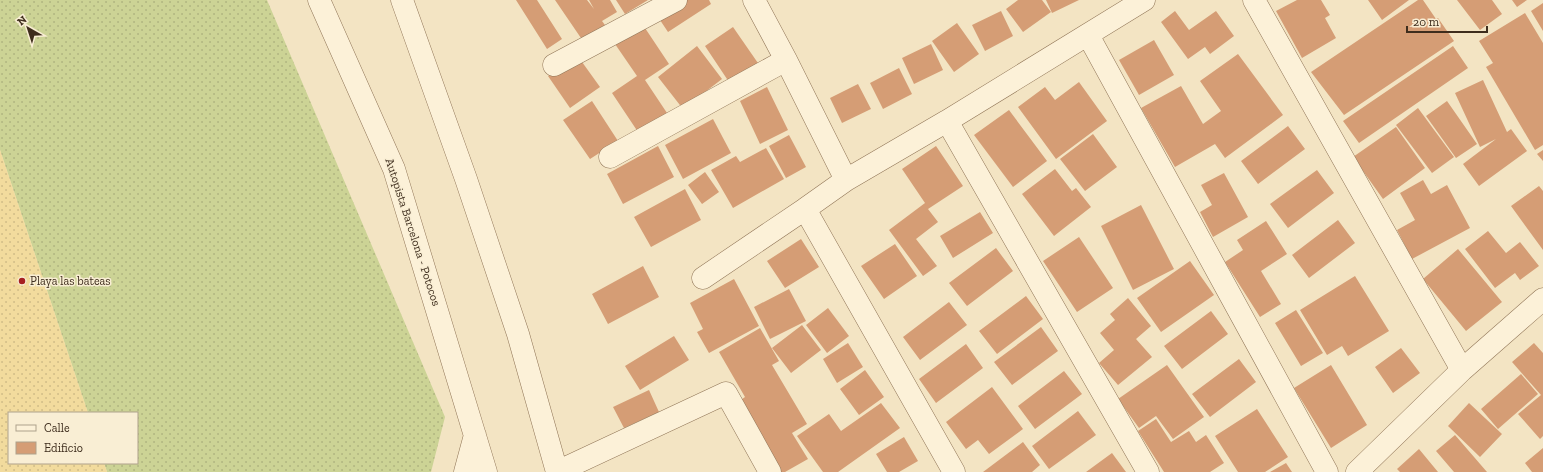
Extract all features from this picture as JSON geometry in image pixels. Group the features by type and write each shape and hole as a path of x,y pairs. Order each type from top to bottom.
{"street":[{"name":"Autopista Barcelona - Potocos","path":"319,0 394,169 486,472"},
{"path":"402,0 518,334 557,472 726,393 770,472"},
{"path":"554,65 676,0"},
{"path":"754,0 846,180"},
{"path":"702,278 806,209 846,180 1088,36 1144,0"},
{"path":"1254,0 1462,370"},
{"path":"1088,36 1327,472"},
{"path":"610,157 786,60"},
{"path":"947,121 1148,472"},
{"path":"806,209 954,472"},
{"path":"1357,472 1462,370 1543,299"},
{"path":"465,472 475,434"}],"green space":[{"path":"0,0 267,0 445,417 431,472 107,472 104,464 138,464 138,412 88,412 0,150"}],"sand":[{"name":"Playa las bateas","path":"0,150 88,412 8,412 8,464 104,464 107,472 0,472"}],"building":[{"path":"516,0 537,0 562,39 547,49"},
{"path":"555,0 587,0 594,9 589,0 610,0 617,12 602,21 605,25 583,41"},
{"path":"616,0 648,0 625,14"},
{"path":"684,0 709,0 711,4 668,32 658,17"},
{"path":"1018,0 1042,0 1051,12 1023,32 1006,9"},
{"path":"1046,0 1079,0 1052,13"},
{"path":"1297,0 1321,0 1330,15 1325,18 1336,38 1302,58 1276,11"},
{"path":"1368,0 1409,0 1382,20"},
{"path":"1418,0 1423,0 1454,41 1344,115 1311,72"},
{"path":"1457,0 1492,0 1502,14 1480,30"},
{"path":"1512,0 1527,0 1517,7"},
{"path":"1543,3 1543,31 1531,11"},
{"path":"1001,11 1013,36 985,51 972,25"},
{"path":"1175,11 1189,30 1216,11 1234,36 1210,54 1205,47 1188,59 1161,22"},
{"path":"1525,13 1543,43 1543,145 1535,150 1486,67 1493,63 1479,41"},
{"path":"957,23 979,54 954,72 932,41"},
{"path":"643,25 669,64 645,80 667,113 638,132 612,93 637,76 615,44"},
{"path":"733,27 760,66 731,85 705,46"},
{"path":"1154,40 1174,75 1139,95 1119,60"},
{"path":"931,44 943,70 914,84 902,58"},
{"path":"697,46 722,79 683,109 658,77"},
{"path":"1453,46 1468,68 1359,143 1343,121"},
{"path":"1238,54 1283,115 1225,158 1215,144 1175,167 1141,108 1181,86 1203,124 1221,111 1200,81"},
{"path":"577,55 600,87 570,108 548,76"},
{"path":"899,68 912,94 883,109 870,83"},
{"path":"1483,80 1507,132 1511,129 1527,151 1479,186 1463,164 1496,139 1480,147 1455,93"},
{"path":"1079,82 1107,121 1056,159 1018,107 1045,87 1055,100"},
{"path":"858,84 871,109 842,123 830,98"},
{"path":"767,87 788,130 760,144 740,101"},
{"path":"592,101 618,141 590,159 563,120"},
{"path":"1447,101 1477,144 1456,158 1426,116"},
{"path":"1418,108 1454,157 1432,173 1396,125"},
{"path":"1009,110 1047,161 1013,187 974,135"},
{"path":"713,119 731,153 683,179 665,145"},
{"path":"1288,126 1305,149 1258,184 1241,161"},
{"path":"1396,127 1425,168 1383,199 1353,157"},
{"path":"1093,134 1117,167 1085,191 1060,159"},
{"path":"789,135 806,167 786,178 769,146"},
{"path":"658,146 674,177 623,204 607,174"},
{"path":"936,146 963,186 928,209 938,222 916,239 937,266 923,276 889,230 925,203 902,169"},
{"path":"766,148 784,179 733,208 711,170 736,156 740,162"},
{"path":"1543,150 1543,161 1537,154"},
{"path":"1055,169 1072,191 1076,188 1091,207 1054,236 1022,194"},
{"path":"1317,170 1334,193 1288,228 1270,204"},
{"path":"705,172 719,192 702,204 688,185"},
{"path":"1224,173 1248,217 1213,237 1200,212 1212,205 1201,185"},
{"path":"1423,180 1431,194 1447,185 1470,228 1412,259 1397,230 1415,220 1400,193"},
{"path":"1539,186 1543,191 1543,250 1511,206"},
{"path":"685,189 701,220 651,247 634,217"},
{"path":"1141,205 1174,269 1133,290 1101,226"},
{"path":"980,212 993,233 953,258 940,236"},
{"path":"1338,220 1355,243 1309,278 1292,255"},
{"path":"1266,221 1287,254 1261,271 1281,304 1260,317 1225,262 1243,250 1237,240"},
{"path":"1488,231 1506,253 1520,242 1539,266 1520,280 1515,273 1495,288 1465,249"},
{"path":"1079,237 1113,288 1077,312 1043,261"},
{"path":"801,239 819,267 785,288 767,261"},
{"path":"895,244 917,276 884,299 861,266"},
{"path":"996,248 1013,271 967,306 949,283"},
{"path":"1458,249 1502,302 1466,331 1423,279"},
{"path":"1190,261 1214,295 1161,332 1137,298"},
{"path":"643,266 659,297 608,324 592,294"},
{"path":"1355,276 1389,331 1348,356 1342,346 1327,355 1300,310"},
{"path":"734,279 759,326 709,353 697,332 703,329 690,303"},
{"path":"789,289 806,321 770,339 754,307"},
{"path":"1026,296 1043,319 997,354 979,331"},
{"path":"1128,298 1151,326 1136,339 1152,357 1118,385 1099,363 1114,350 1100,333 1115,320 1110,314"},
{"path":"949,302 967,325 920,360 903,337"},
{"path":"828,308 849,336 827,353 806,325"},
{"path":"1296,310 1323,353 1301,366 1275,323"},
{"path":"1211,311 1228,334 1182,369 1164,346"},
{"path":"802,325 821,350 791,373 772,348"},
{"path":"1041,327 1058,351 1012,385 994,362"},
{"path":"760,328 779,361 772,365 807,424 792,433 808,459 785,472 779,472 738,402 745,397 719,352"},
{"path":"674,336 689,360 640,390 625,366"},
{"path":"848,343 863,367 837,383 823,359"},
{"path":"1534,343 1543,353 1543,436 1540,439 1518,414 1541,395 1512,362"},
{"path":"966,344 983,368 936,403 919,379"},
{"path":"1401,348 1420,373 1393,393 1375,367"},
{"path":"1239,359 1256,382 1210,417 1192,394"},
{"path":"1167,365 1204,417 1173,439 1156,416 1139,428 1118,399"},
{"path":"1331,365 1367,425 1331,448 1294,388"},
{"path":"865,370 884,397 859,415 840,389"},
{"path":"1064,371 1082,394 1035,429 1018,406"},
{"path":"1521,374 1538,394 1498,429 1481,409"},
{"path":"992,387 1023,429 989,454 978,440 966,449 946,422"},
{"path":"649,390 659,412 624,428 613,407"},
{"path":"881,403 900,428 838,472 823,472 797,436 829,414 841,431"},
{"path":"1469,403 1502,434 1480,457 1448,426"},
{"path":"1257,409 1288,457 1265,472 1238,472 1215,436"},
{"path":"1078,411 1096,435 1049,469 1032,446"},
{"path":"1156,419 1171,442 1189,431 1196,442 1206,435 1224,463 1210,472 1164,472 1138,431"},
{"path":"1455,435 1487,472 1454,472 1436,451"},
{"path":"904,437 918,461 899,472 887,472 876,454"},
{"path":"1023,442 1040,465 1032,472 983,472"},
{"path":"1543,448 1543,472 1532,472 1525,463"},
{"path":"1419,449 1438,472 1400,472 1397,469"},
{"path":"1112,453 1126,472 1086,472"},
{"path":"1286,463 1292,472 1270,472"}],"place":[{"name":"Playa las bateas","path":"22,281"}]}
